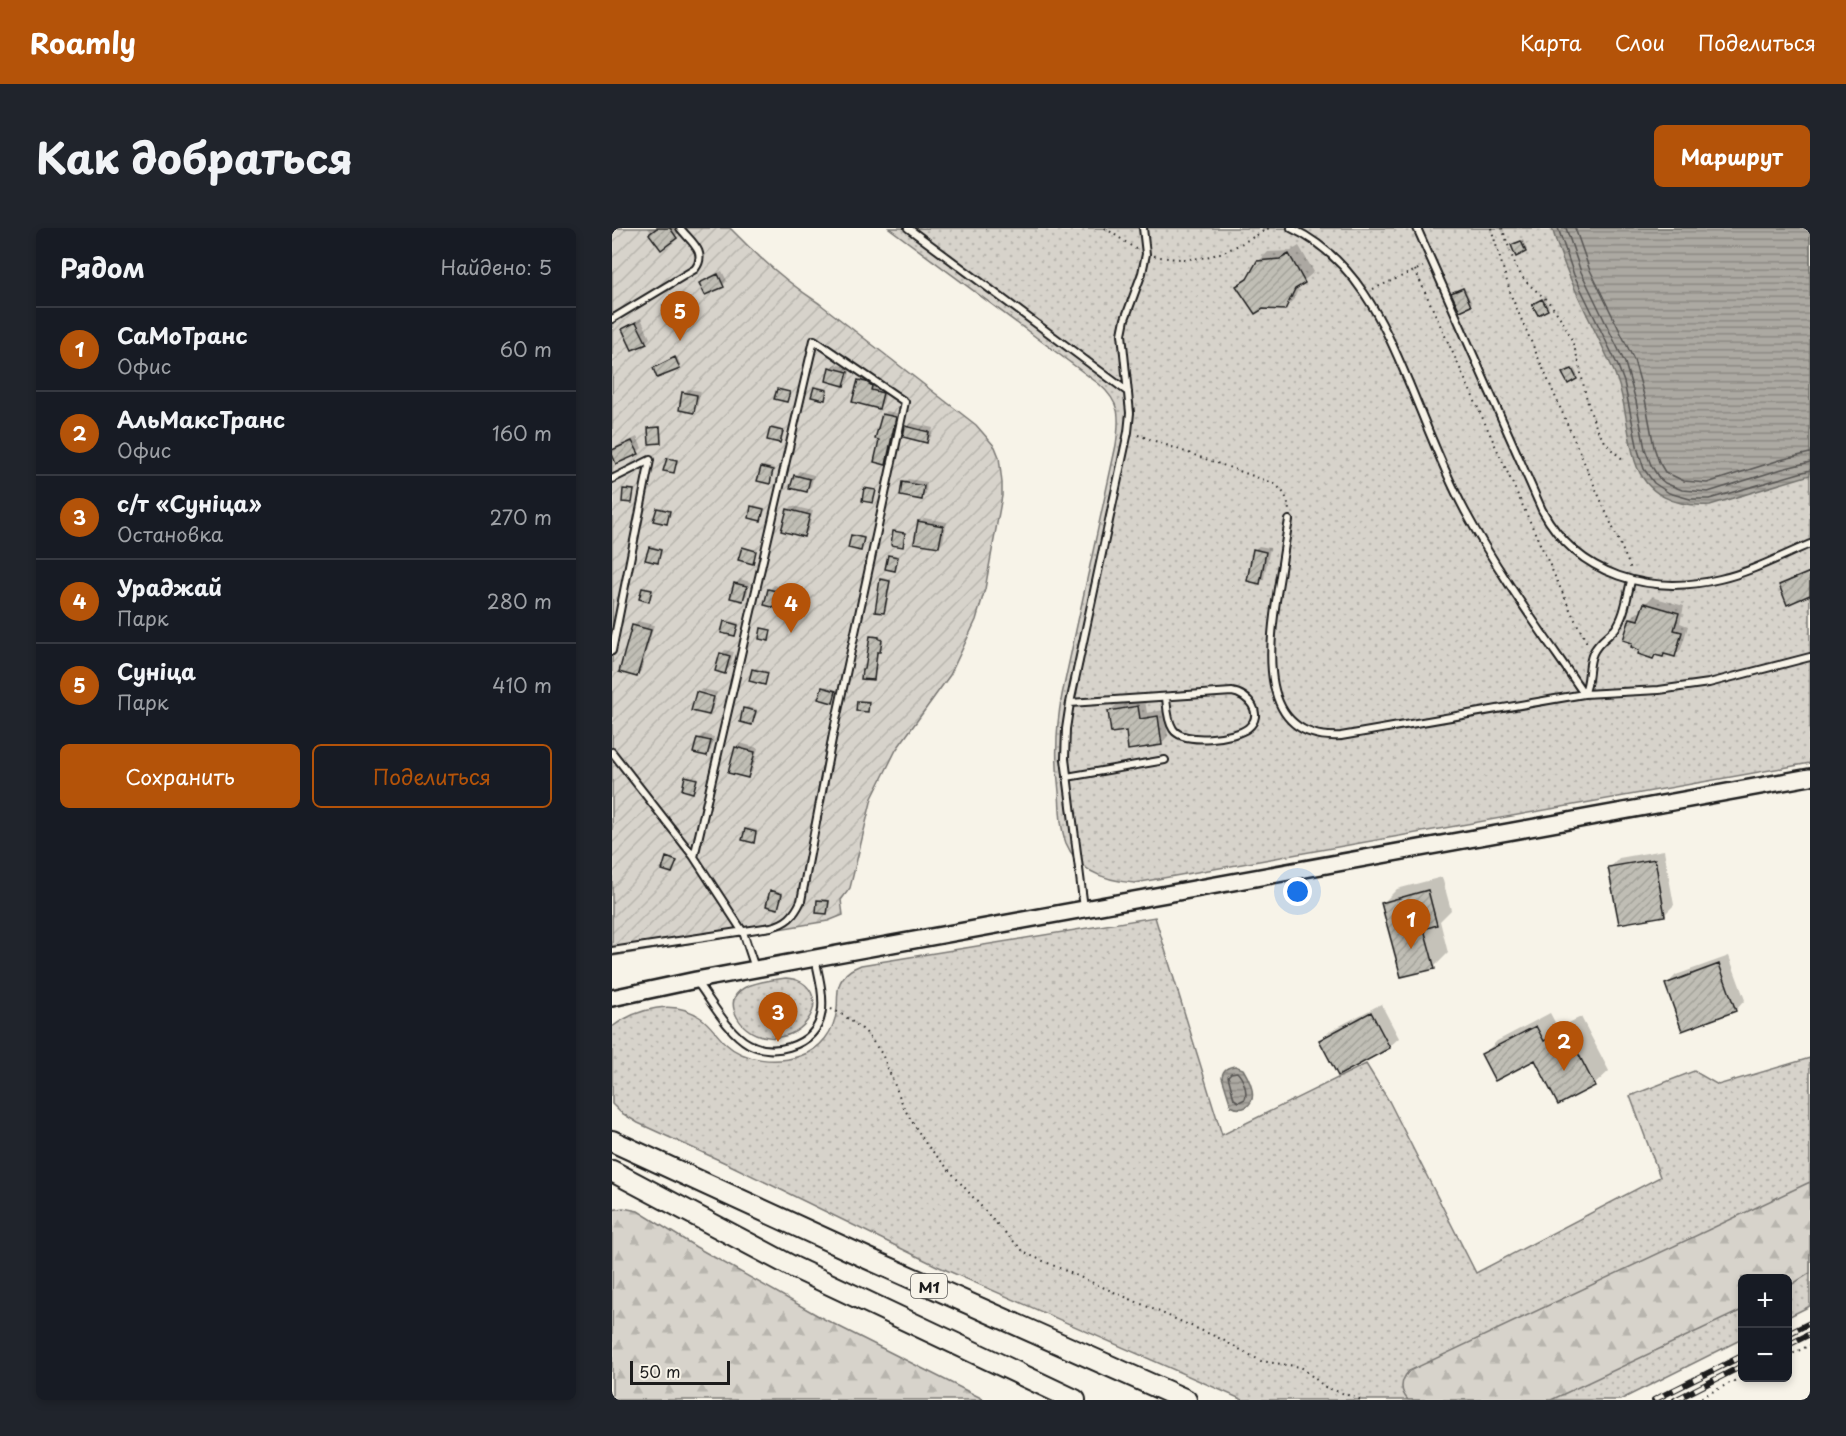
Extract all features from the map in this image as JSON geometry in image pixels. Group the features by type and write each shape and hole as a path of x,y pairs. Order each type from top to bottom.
{"highway":[{"name":"М1","path":"616,1141 869,1259 1186,1400"},
{"name":"М1","path":"612,1171 793,1267 954,1345 1075,1400"}],"street":[{"path":"612,998 755,969 1810,777"}],"lane":[{"path":"612,319 695,268 700,262 700,252 680,228"},
{"path":"908,228 1128,392"},
{"path":"1084,909 1065,744 1070,703 1128,432 1130,413 1122,334 1146,254 1143,228"},
{"path":"1291,228 1317,243 1336,258 1352,274 1365,293 1393,345 1447,475 1484,545 1507,584 1584,694"},
{"path":"1417,228 1549,523 1567,545 1591,563 1631,580 1676,585 1708,582 1733,576 1810,544"},
{"path":"612,951 743,932 781,924 796,912 801,901 828,757 905,402 814,340 694,857"},
{"path":"612,479 650,460 612,651"},
{"path":"1289,520 1272,627 1271,664 1274,686 1281,708 1299,728 1313,734 1341,736 1584,694 1659,690 1709,683 1810,657"},
{"path":"1584,694 1589,680 1593,652 1619,623 1631,580"},
{"path":"1070,703 1232,692 1239,693 1251,701 1254,707 1254,721 1251,726 1237,734 1200,739 1182,737 1172,728 1166,697"},
{"path":"612,752 694,857 743,932 755,969"},
{"path":"1067,777 1165,760"},
{"path":"696,980 738,1036 760,1048 782,1049 808,1038 816,1030 821,1019 822,994 815,958"}],"path":[{"path":"1105,228 1134,249 1146,254 1178,259 1208,258 1224,253 1269,228"},
{"path":"1491,228 1512,298 1630,564 1631,580"},
{"path":"1502,228 1520,274 1550,303 1568,331 1599,435 1614,453 1623,459"},
{"path":"1365,293 1432,262"},
{"path":"1414,270 1578,628 1593,652"},
{"path":"1128,432 1274,483 1287,499 1289,520"},
{"path":"823,1006 840,1013 865,1031 882,1054 906,1110 926,1144 1025,1253 1221,1339 1261,1361 1301,1367 1325,1386 1362,1400"},
{"path":"1792,1354 1810,1345"},
{"path":"1696,1400 1738,1379"}],"green space":[{"path":"612,228 730,228 784,278 976,425 995,447 999,457 1002,496 985,589 976,620 950,675 896,750 872,798 850,888 841,900 843,915 828,921 612,956"},
{"path":"889,228 1810,228 1810,763 1135,883 1114,880 1094,873 1071,853 1064,837 1057,767 1058,719 1116,445 1118,418 1115,404 1099,384"},
{"path":"1155,917 1222,1135 1366,1064 1389,1101 1476,1273 1660,1177 1630,1096 1694,1071 1718,1085 1810,1058 1810,1306 1792,1315 1792,1274 1738,1274 1738,1341 1620,1400 1243,1400 937,1266 730,1165 638,1123 612,1104 612,1027 632,1015 656,1008 680,1008 705,1021 733,1050 761,1059 791,1058 814,1049 830,1032 837,1009 838,989 841,981 849,972 861,965"},
{"path":"786,978 802,982 811,992 813,1006 807,1021 791,1034 781,1037 761,1036 743,1026 733,1006 739,991 757,983"},
{"path":"1810,1182 1810,1273 1792,1284 1792,1274 1738,1274 1738,1312 1551,1400 1408,1400 1403,1393 1402,1385 1409,1371"},
{"path":"623,1208 638,1211 696,1247 824,1319 985,1400 612,1400 612,1210"}],"water":[{"path":"1552,228 1810,228 1810,475 1710,505 1685,504 1664,497 1655,491 1640,473 1635,461 1617,378 1572,281"},
{"path":"1235,1066 1243,1069 1250,1083 1252,1094 1250,1103 1240,1109 1231,1106 1222,1077 1226,1069"}],"building":[{"path":"657,228 670,228 677,238 661,250 649,234"},
{"path":"1521,241 1526,252 1516,257 1511,245"},
{"path":"1289,254 1305,283 1295,289 1285,310 1263,309 1255,314 1236,286 1247,279 1257,261 1280,259"},
{"path":"718,274 724,287 705,295 699,283"},
{"path":"1463,288 1471,306 1460,311 1451,293"},
{"path":"1542,299 1548,310 1538,315 1532,304"},
{"path":"675,301 680,313 669,318 663,306"},
{"path":"636,322 647,344 632,350 622,329"},
{"path":"675,357 680,369 657,378 653,368"},
{"path":"829,367 848,372 844,386 826,381"},
{"path":"1572,369 1577,379 1568,384 1562,373"},
{"path":"858,380 872,386 871,390 883,393 879,409 852,402"},
{"path":"814,387 827,390 825,400 811,397"},
{"path":"777,389 790,392 787,402 774,399"},
{"path":"682,392 697,395 694,413 679,410"},
{"path":"882,414 896,417 886,465 874,462 879,440 875,439"},
{"path":"905,426 929,432 927,443 903,437"},
{"path":"660,427 661,443 649,444 648,428"},
{"path":"770,428 783,431 780,443 767,440"},
{"path":"632,441 639,454 616,464 612,450"},
{"path":"667,458 677,460 674,473 663,471"},
{"path":"761,467 773,470 770,484 757,481"},
{"path":"794,475 810,479 807,492 790,488"},
{"path":"902,482 924,486 922,500 900,496"},
{"path":"864,488 876,490 873,503 862,501"},
{"path":"623,489 634,490 632,503 622,502"},
{"path":"751,506 764,509 761,521 749,518"},
{"path":"657,508 670,511 667,524 653,521"},
{"path":"787,509 810,515 804,537 781,531"},
{"path":"918,521 943,526 939,547 914,543"},
{"path":"893,531 905,533 903,547 891,545"},
{"path":"851,535 864,538 861,551 848,548"},
{"path":"649,547 661,550 658,563 645,560"},
{"path":"742,547 756,551 753,564 738,560"},
{"path":"1253,549 1266,552 1260,584 1247,581"},
{"path":"888,555 898,557 895,571 885,569"},
{"path":"1810,572 1810,595 1787,605 1779,585"},
{"path":"880,579 890,581 884,613 875,612"},
{"path":"734,583 747,586 743,601 730,598"},
{"path":"642,588 652,590 649,602 639,599"},
{"path":"768,589 780,592 776,608 764,605"},
{"path":"1644,603 1679,613 1674,630 1682,632 1675,657 1664,654 1663,657 1655,655 1653,659 1638,654 1639,650 1631,647 1632,643 1623,640 1630,618 1638,620"},
{"path":"724,621 738,625 735,636 721,633"},
{"path":"632,625 651,630 637,677 619,672"},
{"path":"761,628 771,630 769,641 759,639"},
{"path":"870,636 879,637 882,640 880,652 877,652 874,680 861,679 862,669 865,669"},
{"path":"720,653 730,656 725,674 715,671"},
{"path":"752,669 768,673 765,685 749,681"},
{"path":"822,687 836,691 833,703 818,699"},
{"path":"696,692 714,697 709,715 691,711"},
{"path":"857,701 869,702 868,712 856,711"},
{"path":"1138,706 1140,719 1158,716 1162,745 1128,750 1126,731 1111,733 1108,711"},
{"path":"743,708 756,711 752,725 740,722"},
{"path":"697,738 711,741 707,756 693,753"},
{"path":"735,747 755,752 748,778 728,773"},
{"path":"685,776 697,779 693,793 682,790"},
{"path":"745,829 756,832 754,843 742,840"},
{"path":"666,857 677,861 672,873 662,870"},
{"path":"1655,859 1665,916 1619,924 1608,867"},
{"path":"770,890 782,894 778,909 766,906"},
{"path":"1428,890 1437,925 1424,929 1435,969 1401,977 1381,903"},
{"path":"817,900 829,901 827,914 816,913"},
{"path":"1719,964 1736,1011 1682,1031 1665,984"},
{"path":"1371,1012 1390,1048 1338,1076 1319,1040"},
{"path":"1536,1026 1544,1041 1566,1030 1595,1086 1558,1105 1535,1060 1495,1081 1481,1054"}],"railway":[{"path":"1792,1332 1810,1323"},
{"path":"1792,1343 1810,1334"},
{"path":"1654,1400 1738,1358"},
{"path":"1675,1400 1738,1368"}],"place":[{"name":"Суніца","path":"680,341"},
{"name":"Ураджай","path":"791,633"},
{"name":"СаМоТранс","path":"1411,949"},
{"name":"с/т «Суніца»","path":"778,1042"},
{"name":"АльМаксТранс","path":"1564,1071"}]}
